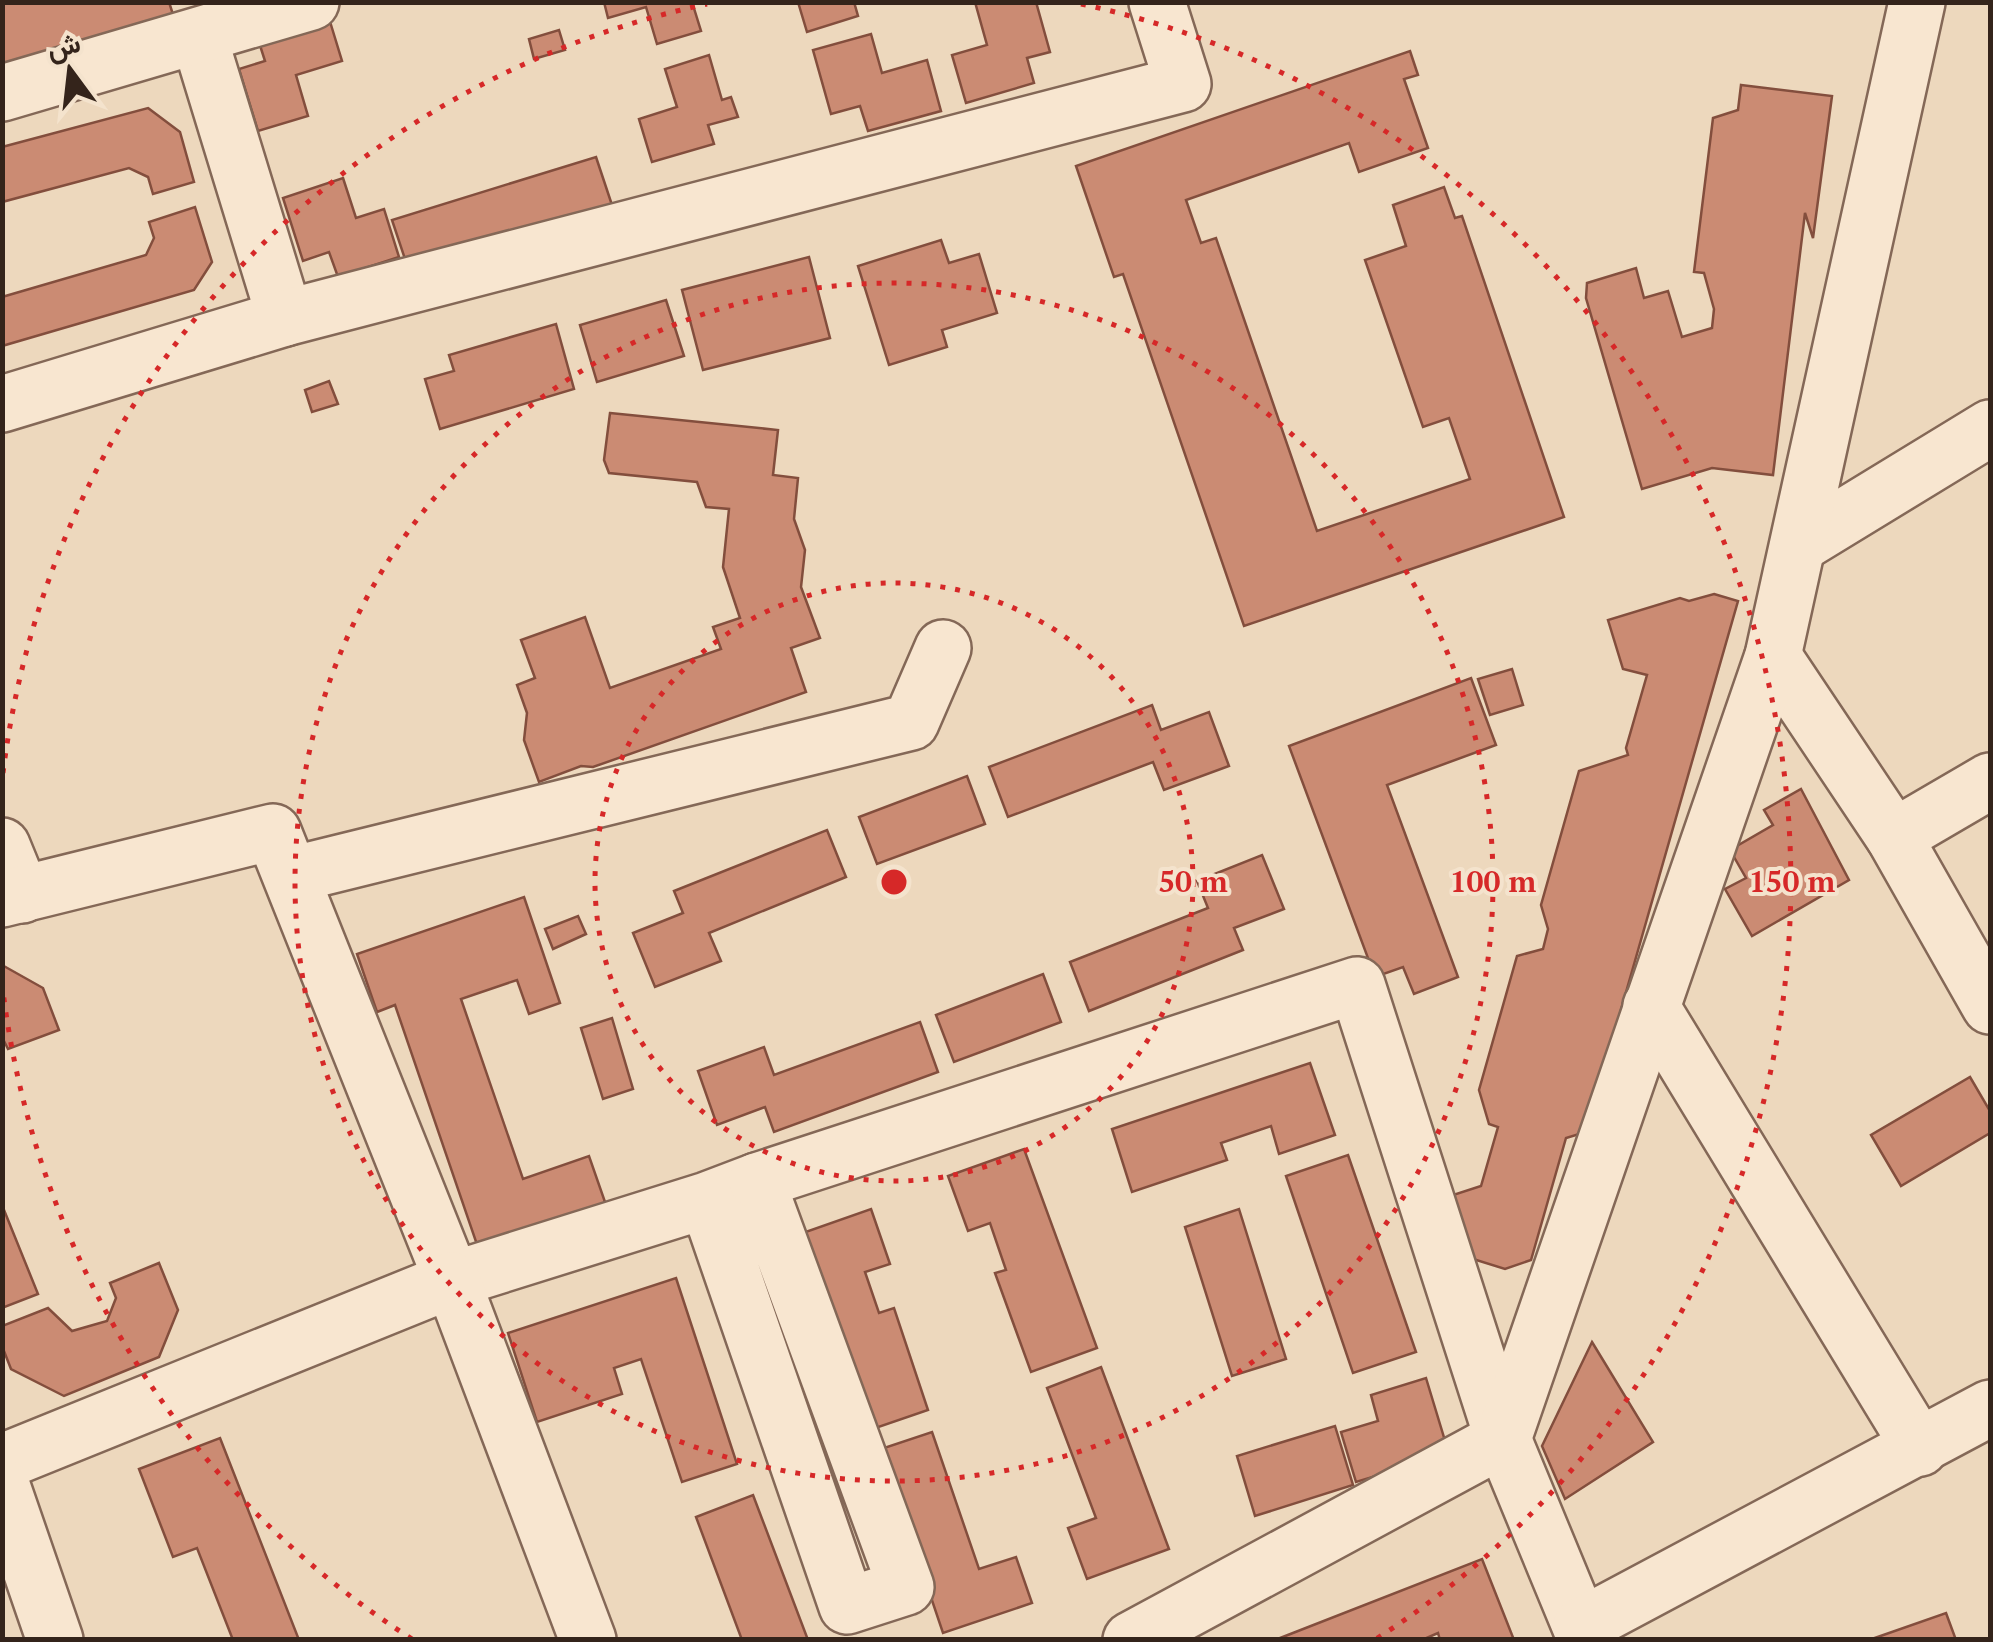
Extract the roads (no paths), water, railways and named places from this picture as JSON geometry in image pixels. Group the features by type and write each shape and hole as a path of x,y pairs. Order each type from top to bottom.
{"street":[{"path":"2,93 311,2"},
{"path":"2,404 286,318 1183,84 1157,2"},
{"path":"1131,1640 1503,1438 1773,656 1916,2"},
{"path":"199,38 286,318"},
{"path":"1800,544 1990,428"},
{"path":"291,875 911,722 943,648"},
{"path":"1773,656 1894,838 1990,1006"},
{"path":"1894,838 1990,781"},
{"path":"9,880 274,832 452,1280 588,1640"},
{"path":"2,1462 452,1280 1357,985 1503,1438 1583,1633 1990,1408"},
{"path":"1651,1006 1920,1448"},
{"path":"707,1200 847,1606 906,1587 757,1181"},
{"path":"2,1486 55,1640"}]}
